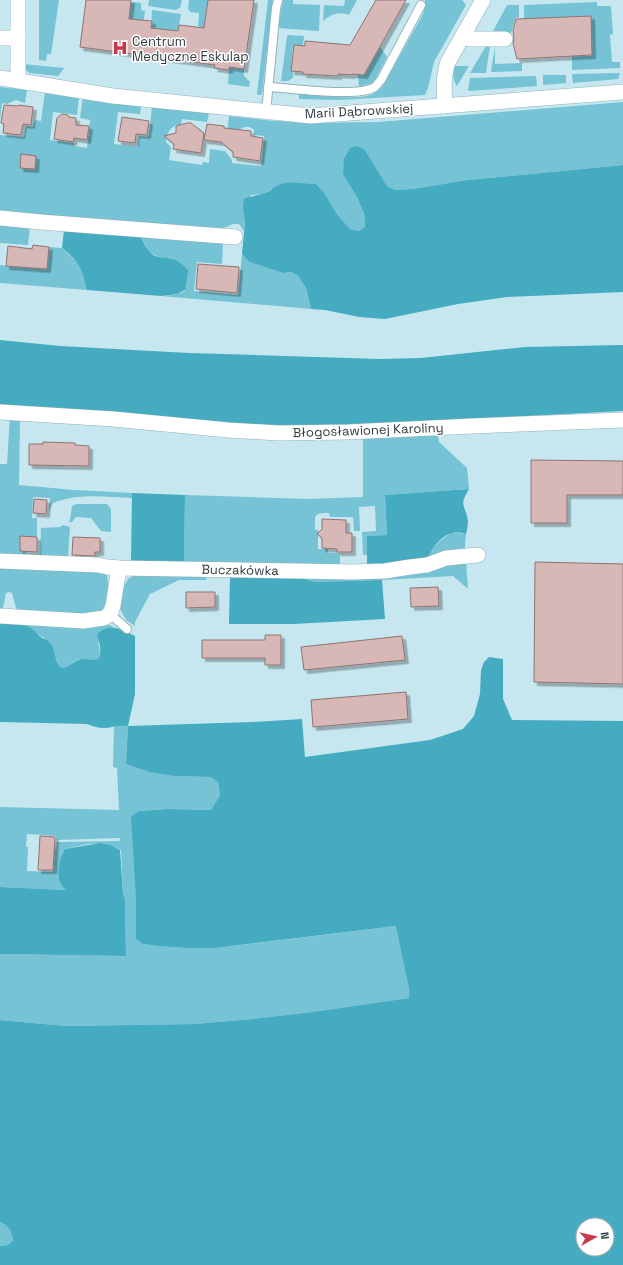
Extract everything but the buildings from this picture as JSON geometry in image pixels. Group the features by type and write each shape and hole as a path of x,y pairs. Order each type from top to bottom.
{"street":[{"path":"18,0 18,81"},
{"path":"444,106 445,70 483,0"},
{"path":"464,35 470,39 505,39"},
{"path":"0,38 18,38"},
{"name":"Marii Dąbrowskiej","path":"0,78 113,96 311,116 623,92"},
{"path":"0,218 235,237"},
{"name":"Błogosławionej Karoliny","path":"0,412 113,419 228,430 279,433 348,432 623,420"},
{"name":"Buczakówka","path":"0,560 98,565 119,568 352,572 385,571 427,565 446,558 478,555"},
{"path":"0,616 83,621 104,618 110,614 113,606 119,568"}],"lane":[{"path":"266,112 278,0"},
{"path":"268,87 349,93 366,90 375,86 381,80 422,5"},
{"path":"110,614 127,629"}],"shaded area":[{"path":"39,0 59,0 51,54 47,54 46,61 39,60"},
{"path":"149,0 182,0 180,8 175,10 148,6"},
{"path":"189,0 208,0 204,28 198,26 199,13 190,12 188,8"},
{"path":"268,0 273,0 262,93 261,95 258,95 257,94"},
{"path":"283,0 293,0 293,4 320,5 319,30 278,28"},
{"path":"345,0 357,0 349,15 342,13 335,14 323,21 324,5 344,6"},
{"path":"425,0 462,0 466,5 434,62 425,95 339,100 299,99 299,94 357,97 373,94 377,91 383,86 423,14"},
{"path":"131,2 141,3 141,10 145,11 143,27 123,17 129,17"},
{"path":"597,2 597,6 611,6 613,34 610,35 612,62 620,62 620,68 572,70 572,56 592,56 591,16 524,19 524,5"},
{"path":"507,5 519,5 519,17 515,19 511,33 492,33"},
{"path":"152,10 181,14 178,31 151,28"},
{"path":"287,36 304,36 303,45 293,45 291,70 293,71 293,78 288,81 281,81"},
{"path":"486,46 490,46 486,73 470,73"},
{"path":"380,47 387,57 375,80 372,83 359,87 358,74 364,75"},
{"path":"495,47 495,64 522,63 522,71 492,72"},
{"path":"23,64 64,68 58,76 29,73"},
{"path":"455,66 469,66 457,86 453,76"},
{"path":"229,67 244,69 244,76 250,82 249,87 228,84"},
{"path":"620,73 618,79 573,83 572,74"},
{"path":"543,75 566,75 566,83 543,85"},
{"path":"536,76 537,86 468,90 470,78"},
{"path":"0,87 27,90 25,103 16,100 7,104 2,103 0,120"},
{"path":"45,92 79,97 77,115 53,112 50,140 74,143 74,146 87,148 90,120 80,118 83,97 141,105 140,114 118,112 114,144 138,147 139,136 146,137 149,135 152,106 209,113 207,122 182,119 181,125 176,125 170,130 166,142 171,147 169,160 202,165 203,162 209,163 210,149 225,151 232,160 232,163 261,166 264,136 254,135 254,130 250,127 246,127 235,132 226,142 229,116 310,123 378,122 623,102 623,165 468,180 412,189 395,190 387,186 365,150 356,195 365,216 365,227 359,231 350,229 337,214 325,194 316,184 281,184 263,194 251,195 243,210 245,222 244,231 239,224 233,224 219,230 0,215 0,135 24,137 26,126 33,127 35,120 41,121"},
{"path":"357,146 365,150 387,186 395,190 412,189 468,180 623,165 623,292 507,297 458,304 385,319 359,317 325,310 311,309 306,288 298,276 291,272 283,273 249,262 242,254 245,222 243,210 244,199 265,193 284,183 316,184 325,194 337,214 350,229 359,231 365,227 365,216 356,195 343,174 344,159 350,148"},
{"path":"0,223 30,227 28,245 0,243"},
{"path":"64,230 141,236 146,247 153,255 169,258 181,263 188,270 186,289 178,294 161,296 87,290 84,277 77,262 62,248"},
{"path":"141,236 223,243 222,264 197,262 194,291 238,295 242,254 249,262 283,273 291,272 298,276 306,288 311,309 161,296 181,293 186,289 187,279 171,258 159,257 152,253 146,246"},
{"path":"49,247 62,248 79,264 87,290 0,283 0,265 47,269"},
{"path":"0,340 60,346 189,353 379,359 421,358 525,347 623,345 623,411 275,429 0,408"},
{"path":"10,415 20,416 19,485 132,493 132,498 92,496 72,498 53,503 49,511 50,498 33,497 32,518 37,518 37,537 20,537 20,551 26,551 23,558 0,557 0,464 7,464"},
{"path":"415,434 438,436 439,442 467,468 469,489 385,495 387,535 367,536 367,555 363,555 362,532 376,531 375,506 359,507 360,531 354,531 353,517 330,517 329,513 318,514 316,516 315,530 318,530 318,549 328,549 328,553 340,553 340,565 184,563 185,495 307,499 363,497 362,436"},
{"path":"469,489 463,503 468,521 466,534 455,533 445,536 441,539 428,558 407,563 367,564 367,536 387,535 385,495"},
{"path":"132,493 185,495 184,563 131,562"},
{"path":"107,504 111,509 111,532 101,531 91,518 76,517 71,523 69,521 72,507 73,505"},
{"path":"63,525 70,527 68,556 40,555 41,528 60,527"},
{"path":"451,533 466,534 465,547 468,589 453,576 315,582 288,574 372,574 435,571 437,564 428,558 437,544"},
{"path":"0,564 99,569 107,574 107,599 100,613 93,615 19,613 12,593 9,592 6,593 3,608 0,610"},
{"path":"203,572 207,580 179,580 150,594 135,622 135,626 126,620 119,607 124,586 128,579 136,574"},
{"path":"230,574 288,574 315,582 382,580 385,619 293,624 229,624"},
{"path":"0,619 18,622 31,628 42,638 47,640 52,645 57,662 61,668 67,667 82,659 98,659 100,644 97,635 106,628 120,629 135,636 135,694 128,726 122,725 104,728 87,724 0,722"},
{"path":"18,622 104,623 114,627 106,628 98,642 100,655 98,659 81,659 75,661 67,667 61,668 46,640"},
{"path":"489,657 503,659 503,699 512,720 623,721 623,1265 0,1265 0,1246 8,1245 13,1241 10,1229 0,1222 0,1020 66,1026 195,1024 312,1012 409,998 409,989 396,926 216,948 157,946 143,944 136,939 136,898 131,817 139,811 168,809 211,810 220,795 218,782 210,777 175,776 150,772 126,764 128,726 302,719 305,757 430,740 463,729 474,716 480,694 481,670 484,662"},
{"path":"123,724 128,726 126,764 175,776 210,777 218,782 220,795 211,810 168,809 139,811 136,939 143,944 157,946 216,948 397,926 409,989 409,998 312,1012 195,1024 66,1026 0,1020 0,954 126,956 125,900 123,893 121,850 106,844 87,844 65,849 62,853 59,875 66,890 0,887 0,807 119,810 117,768 113,767 114,727","holes":["27,834 56,836 56,840 120,838 120,841 57,842 56,849 54,849 53,872 27,871"]},
{"path":"100,843 110,845 120,850 123,893 125,900 126,956 0,954 0,887 66,890 60,883 59,879 60,860 65,849"},
{"path":"0,1222 6,1225 11,1232 13,1242 8,1245 0,1246"}],"place":[{"name":"Centrum Medyczne Eskulap","path":"120,48"}]}
